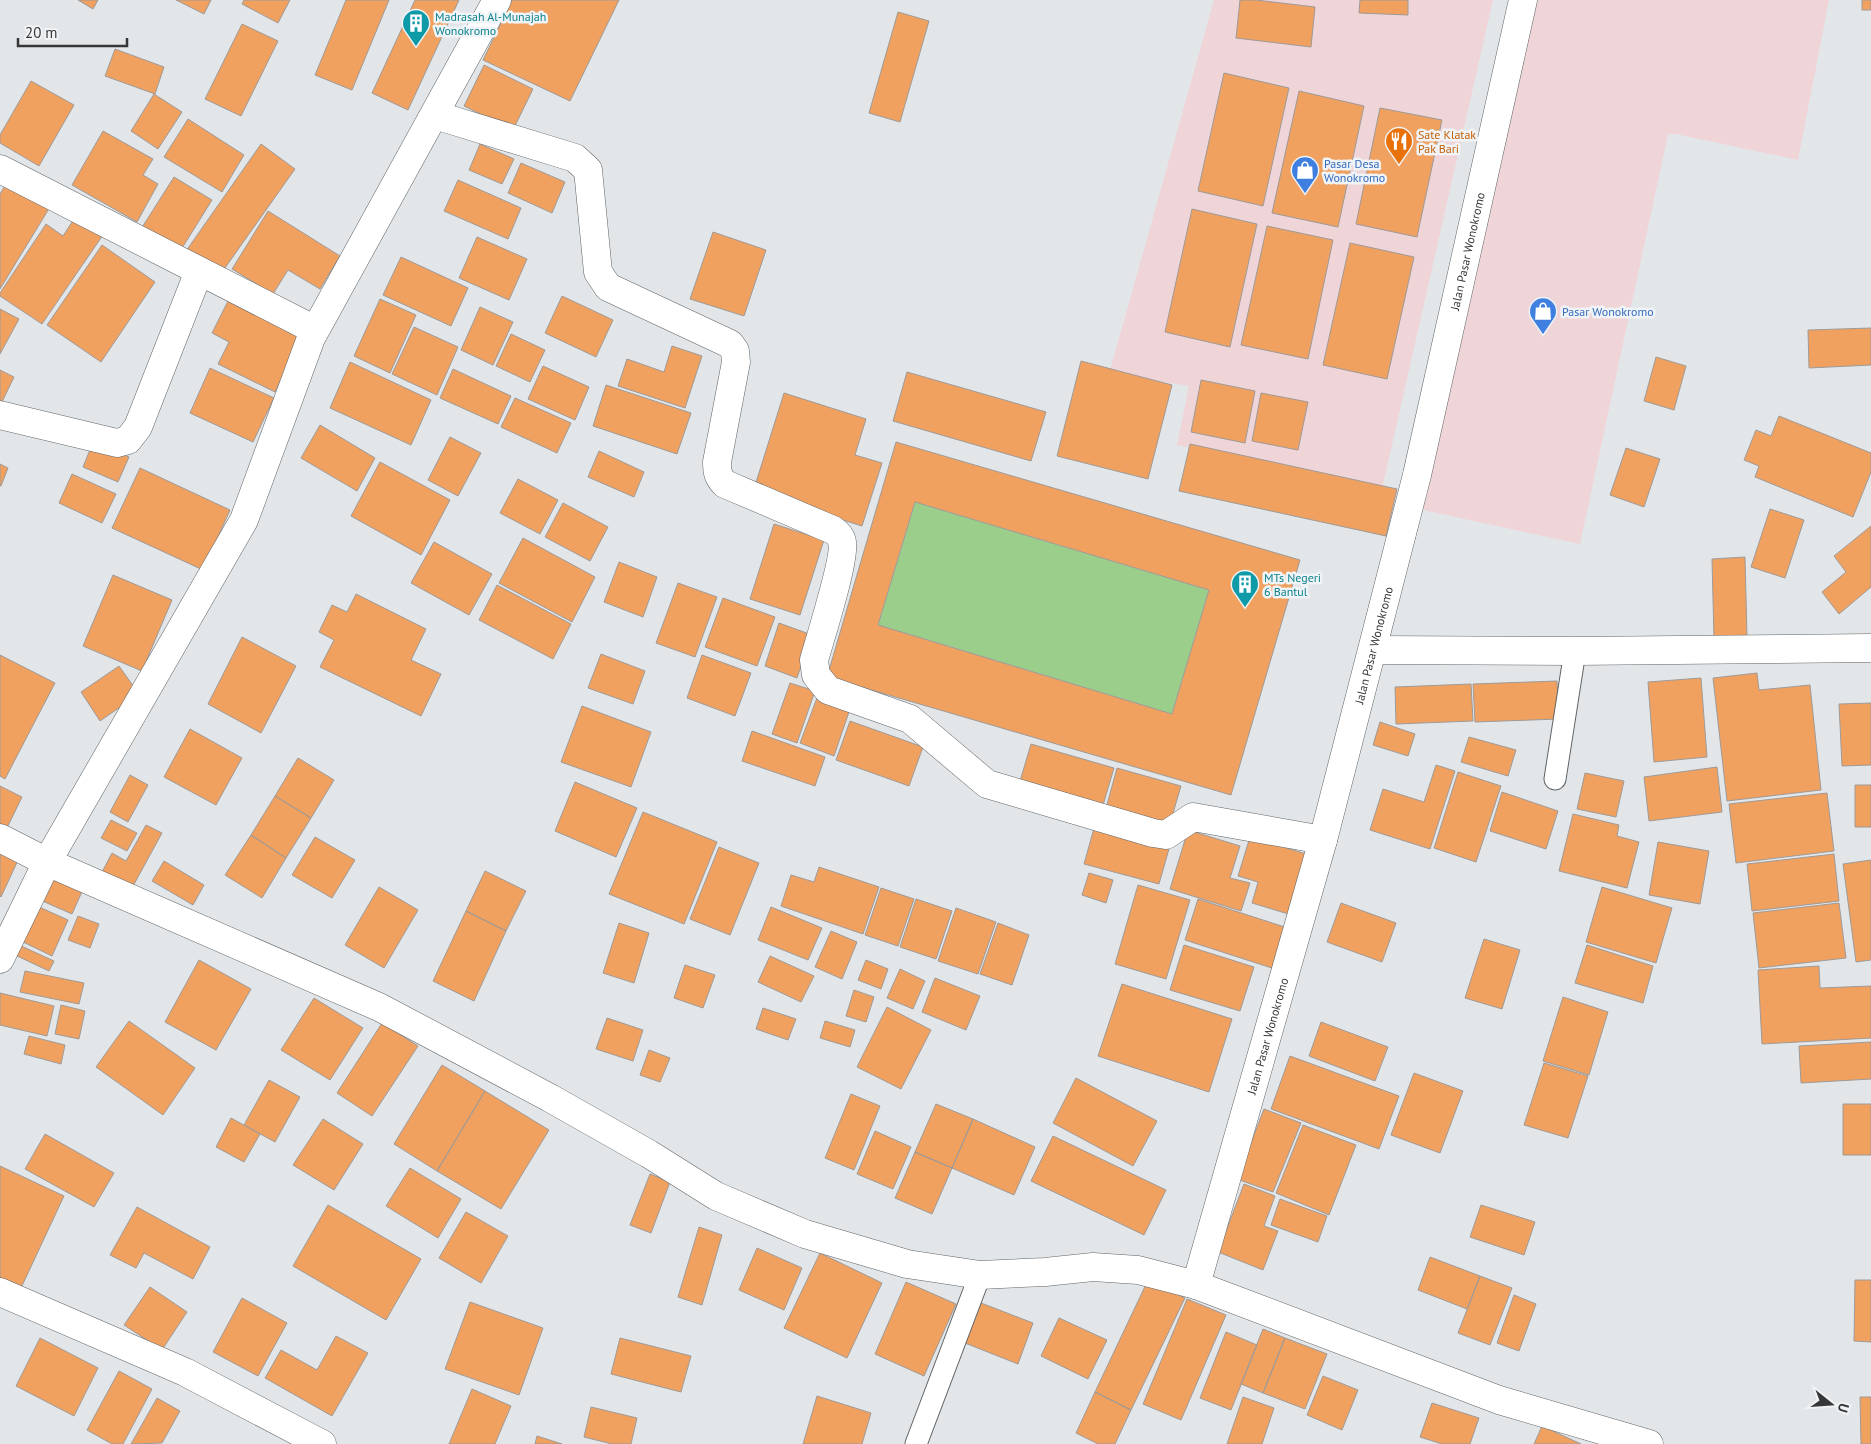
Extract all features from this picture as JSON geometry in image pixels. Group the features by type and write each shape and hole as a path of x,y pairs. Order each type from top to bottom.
{"street":[{"path":"0,959 47,862 244,520 315,330 497,0"},
{"name":"Jalan Pasar Wonokromo","path":"1196,1284 1323,840 1372,650 1430,421 1523,0"},
{"path":"435,114 575,158 588,170 598,272 602,280 608,287 730,344 735,351 736,362 717,462 719,478 725,484 833,530 840,536 843,543 841,561 814,660 816,675 828,690 910,719 987,784 1166,835 1193,817 1323,840"},
{"path":"0,169 315,330"},
{"path":"0,415 118,443 128,440 138,427 199,271"},
{"path":"1372,650 1575,651 1871,648"},
{"path":"0,838 47,862 379,1007 550,1098 650,1154 716,1196 805,1234 907,1264 980,1275 1045,1272 1093,1267 1138,1270 1196,1284 1499,1400 1650,1444"},
{"path":"0,1292 186,1372 322,1444"}],"lane":[{"path":"1555,778 1575,651"},
{"path":"916,1444 980,1275"}],"shaded area":[{"name":"Pasar Desa Wonokromo","path":"1214,0 1493,0 1382,489 1177,445 1189,386 1109,374"},
{"name":"Pasar Wonokromo","path":"1533,0 1829,0 1798,160 1676,134 1668,134 1580,544 1423,510"}],"green space":[{"path":"915,502 1209,590 1172,714 878,625"}],"building":[{"path":"78,0 98,0 93,9"},
{"path":"176,0 211,0 204,14"},
{"path":"244,0 290,0 278,23 242,4"},
{"path":"346,0 389,0 352,90 315,75"},
{"name":"Madrasah Al-Munajah Wonokromo","path":"415,0 459,0 408,110 372,93"},
{"path":"512,0 619,0 570,101 483,60"},
{"path":"1240,0 1315,7 1311,47 1236,38"},
{"path":"1360,0 1408,0 1408,15 1359,13"},
{"path":"1862,0 1871,0 1871,10 1862,10"},
{"path":"898,12 929,21 900,122 869,113"},
{"path":"242,24 278,41 241,116 205,99"},
{"path":"115,49 164,67 155,94 105,76"},
{"path":"484,65 533,89 513,130 464,106"},
{"path":"1224,73 1289,88 1263,206 1198,191"},
{"path":"31,81 74,105 39,166 0,143 0,135"},
{"path":"1299,91 1364,106 1338,227 1272,213"},
{"path":"154,94 182,112 158,149 131,131"},
{"path":"1380,108 1442,120 1417,237 1356,224"},
{"path":"188,119 244,155 222,192 164,157"},
{"path":"103,131 153,159 143,175 158,184 137,222 72,185"},
{"path":"261,144 295,169 220,275 186,251"},
{"path":"480,144 514,159 502,184 469,170"},
{"path":"521,163 565,182 552,213 508,193"},
{"path":"174,177 212,200 179,253 141,229"},
{"path":"458,180 521,208 508,239 444,211"},
{"path":"8,181 50,207 0,289 0,194"},
{"path":"1192,209 1257,224 1230,347 1165,332"},
{"path":"268,211 340,256 320,289 288,270 273,294 232,269"},
{"path":"78,213 105,232 42,324 0,296 0,293 46,224 63,236"},
{"path":"1267,226 1333,240 1308,359 1241,345"},
{"path":"713,232 766,250 744,316 690,299"},
{"path":"477,237 527,259 509,300 459,278"},
{"path":"1350,243 1414,257 1387,379 1323,365"},
{"path":"102,245 155,282 101,362 47,325"},
{"path":"401,257 468,288 451,326 383,295"},
{"path":"562,296 613,320 596,357 545,333"},
{"path":"230,297 303,335 275,392 218,364 229,342 212,333"},
{"path":"380,299 416,315 390,373 354,356"},
{"path":"480,307 513,322 493,365 461,350"},
{"path":"0,309 19,319 0,354"},
{"path":"414,327 458,347 437,395 392,374"},
{"path":"1871,328 1871,365 1809,368 1808,330"},
{"path":"511,334 545,350 530,382 496,366"},
{"path":"672,346 702,356 685,408 618,386 627,359 664,372"},
{"path":"1656,357 1686,366 1674,410 1644,401"},
{"path":"1081,361 1172,385 1148,479 1057,456"},
{"path":"350,362 431,400 411,445 330,408"},
{"path":"543,366 589,387 575,420 528,399"},
{"path":"210,368 274,398 253,442 190,413"},
{"path":"453,369 511,396 498,424 440,398"},
{"path":"0,370 14,377 1,404 0,404"},
{"path":"907,372 1046,412 1031,461 893,421"},
{"path":"1201,380 1255,391 1245,443 1191,432"},
{"path":"606,385 691,413 677,454 593,426"},
{"path":"784,393 866,419 855,455 882,463 862,526 753,492"},
{"path":"1261,393 1308,402 1298,450 1252,441"},
{"path":"515,398 571,423 557,453 501,427"},
{"path":"1779,416 1871,453 1871,472 1853,517 1755,477 1759,466 1744,460 1756,430 1771,436"},
{"path":"320,425 375,458 357,491 301,458"},
{"path":"450,437 481,453 458,496 428,480"},
{"path":"93,442 129,457 118,482 83,467"},
{"name":"MTs Negeri 6 Bantul","path":"896,442 1300,560 1231,795 827,677","holes":["915,502 1209,590 1172,714 878,625"]},
{"path":"1190,444 1397,489 1386,536 1179,491"},
{"path":"1626,448 1660,459 1644,507 1610,495"},
{"path":"599,451 644,472 634,497 588,477"},
{"path":"380,462 450,500 421,555 351,516"},
{"path":"0,464 8,468 1,486 0,486"},
{"path":"140,468 230,510 203,570 112,528"},
{"path":"72,474 116,494 102,523 59,503"},
{"path":"518,479 558,500 540,534 500,513"},
{"path":"563,503 608,527 590,561 545,537"},
{"path":"1770,509 1804,520 1785,578 1751,567"},
{"path":"774,524 824,540 800,615 750,599"},
{"path":"1871,526 1871,587 1839,614 1822,592 1846,572 1834,556"},
{"path":"523,538 595,577 572,622 499,583"},
{"path":"434,542 492,574 469,615 411,583"},
{"path":"1745,557 1747,637 1714,639 1712,559"},
{"path":"619,562 657,577 643,617 604,602"},
{"path":"113,575 172,600 142,671 83,646"},
{"path":"678,583 717,597 695,657 656,643"},
{"path":"497,585 571,624 553,659 479,620"},
{"path":"356,594 426,629 411,660 441,674 421,716 320,667 334,640 319,632 332,605 347,612"},
{"path":"723,598 775,617 757,666 705,647"},
{"path":"779,623 812,635 797,678 765,666"},
{"path":"242,637 296,666 261,733 208,704"},
{"path":"601,654 645,671 633,704 588,688"},
{"path":"0,655 55,683 5,779 0,776"},
{"path":"702,655 751,673 735,716 687,698"},
{"path":"119,666 139,694 100,721 81,692"},
{"path":"1757,673 1759,690 1810,685 1821,790 1727,801 1713,678"},
{"path":"1701,678 1707,757 1654,762 1648,682"},
{"path":"1557,681 1559,719 1475,722 1473,684"},
{"path":"790,683 815,691 797,743 772,734"},
{"path":"1471,684 1473,721 1396,724 1395,687"},
{"path":"817,698 850,709 834,756 800,743"},
{"path":"1871,703 1871,765 1842,766 1839,704"},
{"path":"582,706 651,732 631,787 561,762"},
{"path":"850,721 923,747 909,786 836,760"},
{"path":"1380,722 1415,734 1408,756 1373,745"},
{"path":"190,729 242,758 216,805 164,777"},
{"path":"752,731 825,757 815,786 742,761"},
{"path":"1469,737 1516,750 1508,776 1461,762"},
{"path":"1031,744 1114,768 1101,812 1018,788"},
{"path":"298,758 334,780 311,818 275,796"},
{"path":"1436,765 1455,771 1430,849 1370,830 1383,789 1424,802"},
{"path":"1717,767 1722,812 1649,821 1644,777"},
{"path":"1117,768 1181,786 1168,830 1105,812"},
{"path":"1458,772 1501,786 1476,862 1434,848"},
{"path":"1585,773 1624,781 1616,817 1577,809"},
{"path":"130,775 148,785 128,822 110,812"},
{"path":"575,782 637,808 616,857 555,831"},
{"path":"1855,785 1871,785 1871,827 1855,827"},
{"path":"0,786 22,797 4,834 0,832"},
{"path":"1502,792 1558,811 1546,849 1490,831"},
{"path":"1827,793 1834,851 1736,863 1729,804"},
{"path":"275,796 311,818 286,858 251,835"},
{"path":"643,812 717,842 684,924 609,894"},
{"path":"1573,814 1619,825 1617,836 1639,842 1627,888 1559,871"},
{"path":"111,820 137,833 127,851 101,838"},
{"path":"1096,821 1171,842 1159,884 1084,864"},
{"path":"146,825 162,833 132,888 102,872 112,853 126,861"},
{"path":"1188,830 1240,846 1230,878 1250,883 1241,911 1170,889"},
{"path":"251,835 286,858 262,898 225,875"},
{"path":"315,837 355,860 332,898 292,875"},
{"path":"1250,837 1313,856 1295,916 1252,903 1258,882 1238,876"},
{"path":"1658,842 1709,851 1700,904 1649,895"},
{"path":"719,847 759,863 730,935 690,919"},
{"path":"0,849 19,858 1,897 0,896"},
{"path":"1834,854 1839,901 1752,911 1747,864"},
{"path":"1871,860 1871,960 1856,962 1843,864"},
{"path":"164,861 204,885 193,905 152,881"},
{"path":"819,867 879,887 863,934 781,906 791,875 814,882"},
{"path":"50,869 85,885 72,914 38,899"},
{"path":"485,871 526,891 506,931 466,911"},
{"path":"1089,873 1113,880 1106,903 1082,895"},
{"path":"1138,885 1190,900 1166,979 1115,964"},
{"path":"379,887 418,910 384,968 345,945"},
{"path":"1602,887 1672,908 1656,963 1586,942"},
{"path":"881,888 914,899 898,946 865,935"},
{"path":"916,899 952,911 936,959 900,947"},
{"path":"1198,899 1294,930 1281,971 1185,940"},
{"path":"1341,903 1396,923 1382,962 1327,942"},
{"path":"1839,903 1846,958 1759,968 1753,913"},
{"path":"37,906 68,920 52,956 21,941"},
{"path":"771,907 822,928 808,960 758,940"},
{"path":"956,908 996,922 978,974 938,961"},
{"path":"466,911 506,931 474,1001 433,981"},
{"path":"78,916 99,924 90,948 68,940"},
{"path":"619,923 649,933 634,983 603,973"},
{"path":"998,923 1029,935 1012,985 980,974"},
{"path":"831,931 857,942 842,979 815,967"},
{"path":"1484,939 1520,950 1502,1009 1465,998"},
{"path":"19,945 54,961 49,971 15,955"},
{"path":"1184,945 1254,967 1240,1011 1170,990"},
{"path":"1587,945 1653,966 1643,1003 1575,983"},
{"path":"770,956 814,976 801,1002 758,982"},
{"path":"199,960 251,989 216,1050 165,1022"},
{"path":"866,960 888,969 881,989 858,980"},
{"path":"685,965 715,975 703,1008 674,998"},
{"path":"1819,966 1820,988 1871,986 1871,1038 1762,1044 1758,970"},
{"path":"900,969 925,981 913,1009 887,998"},
{"path":"25,971 84,983 79,1004 20,992"},
{"path":"935,978 980,996 966,1030 922,1012"},
{"path":"1122,984 1232,1019 1209,1092 1098,1056"},
{"path":"854,990 874,997 866,1022 846,1016"},
{"path":"0,993 54,1006 47,1036 0,1025"},
{"path":"1563,997 1608,1012 1589,1075 1543,1061"},
{"path":"314,998 363,1028 330,1080 281,1050"},
{"path":"61,1005 85,1011 79,1039 55,1034"},
{"path":"887,1007 931,1030 901,1089 857,1067"},
{"path":"763,1008 796,1019 788,1040 756,1029"},
{"path":"607,1018 643,1030 633,1061 596,1049"},
{"path":"129,1021 195,1068 163,1115 96,1067"},
{"path":"825,1021 855,1030 850,1047 820,1038"},
{"path":"1321,1022 1388,1047 1375,1081 1309,1056"},
{"path":"382,1023 418,1046 372,1116 337,1093"},
{"path":"29,1036 65,1045 61,1064 24,1054"},
{"path":"1871,1042 1871,1079 1801,1083 1799,1046"},
{"path":"649,1050 670,1058 660,1082 640,1075"},
{"path":"1290,1056 1399,1096 1379,1149 1271,1109"},
{"path":"1544,1063 1588,1076 1568,1138 1524,1125"},
{"path":"442,1065 485,1091 437,1171 394,1144"},
{"path":"1414,1073 1463,1091 1440,1153 1391,1135"},
{"path":"1076,1078 1157,1121 1133,1166 1053,1123"},
{"path":"269,1080 300,1097 275,1142 244,1125"},
{"path":"485,1091 549,1130 501,1209 437,1171"},
{"path":"851,1094 880,1106 854,1170 825,1158"},
{"path":"936,1104 973,1119 952,1168 915,1152"},
{"path":"1843,1104 1871,1104 1871,1155 1843,1155"},
{"path":"1264,1109 1301,1123 1273,1192 1237,1179"},
{"path":"231,1118 260,1134 244,1162 216,1147"},
{"path":"323,1119 363,1144 334,1190 293,1165"},
{"path":"973,1119 1035,1147 1014,1195 952,1168"},
{"path":"1303,1125 1356,1145 1329,1215 1276,1193"},
{"path":"875,1131 911,1147 893,1189 857,1174"},
{"path":"45,1134 114,1173 94,1207 25,1169"},
{"path":"1053,1136 1166,1190 1144,1235 1031,1181"},
{"path":"915,1152 952,1168 932,1214 895,1198"},
{"path":"0,1166 64,1196 21,1288 0,1278"},
{"path":"410,1168 461,1199 438,1238 386,1206"},
{"path":"650,1174 670,1182 651,1233 630,1225"},
{"path":"1244,1184 1275,1196 1264,1226 1278,1231 1263,1270 1218,1252"},
{"path":"1280,1199 1327,1216 1318,1242 1271,1225"},
{"path":"328,1205 421,1259 386,1320 293,1266"},
{"path":"1481,1205 1535,1222 1524,1255 1470,1237"},
{"path":"137,1207 210,1247 193,1279 144,1253 136,1268 110,1255"},
{"path":"466,1212 508,1236 481,1283 439,1258"},
{"path":"699,1227 722,1235 702,1305 678,1297"},
{"path":"757,1248 802,1268 784,1310 739,1290"},
{"path":"820,1253 882,1283 847,1358 784,1328"},
{"path":"1430,1257 1480,1276 1467,1309 1418,1290"},
{"path":"1480,1276 1512,1288 1490,1345 1458,1333"},
{"path":"1148,1280 1185,1298 1131,1410 1095,1392"},
{"path":"1855,1280 1871,1280 1871,1342 1854,1341"},
{"path":"906,1282 956,1304 924,1376 875,1354"},
{"path":"150,1287 187,1312 162,1350 124,1325"},
{"path":"1514,1295 1536,1304 1519,1351 1497,1343"},
{"path":"242,1298 287,1323 258,1376 213,1352"},
{"path":"1187,1299 1226,1315 1181,1420 1143,1404"},
{"path":"470,1302 543,1328 519,1395 445,1369"},
{"path":"981,1303 1033,1323 1018,1364 965,1343"},
{"path":"1059,1318 1107,1340 1088,1379 1041,1356"},
{"path":"1263,1329 1285,1338 1263,1393 1241,1384"},
{"path":"1226,1332 1257,1345 1231,1410 1200,1398"},
{"path":"336,1336 368,1353 332,1416 265,1378 281,1350 317,1370"},
{"path":"40,1338 98,1368 74,1416 16,1386"},
{"path":"620,1338 691,1356 681,1392 611,1374"},
{"path":"1285,1338 1327,1354 1305,1409 1263,1393"},
{"path":"119,1371 152,1389 123,1444 112,1444 87,1430"},
{"path":"1323,1376 1358,1390 1342,1430 1307,1415"},
{"path":"472,1389 511,1406 495,1444 449,1444"},
{"path":"1095,1392 1131,1410 1115,1444 1098,1444 1076,1433"},
{"path":"817,1396 871,1413 862,1444 803,1444"},
{"path":"1243,1397 1274,1408 1262,1444 1227,1444"},
{"path":"1860,1397 1871,1397 1871,1444 1861,1444"},
{"path":"157,1398 180,1411 162,1443 131,1444"},
{"path":"1432,1403 1479,1418 1470,1444 1442,1444 1420,1437"},
{"path":"591,1407 637,1418 631,1444 612,1444 584,1437"},
{"path":"1542,1426 1581,1444 1534,1444"},
{"path":"537,1436 562,1444 535,1444"}],"place":[{"name":"Madrasah Al-Munajah Wonokromo","path":"416,47"},
{"name":"Sate Klatak Pak Bari","path":"1399,165"},
{"name":"Pasar Desa Wonokromo","path":"1305,194"},
{"name":"Pasar Wonokromo","path":"1543,335"},
{"name":"MTs Negeri 6 Bantul","path":"1245,608"}]}
